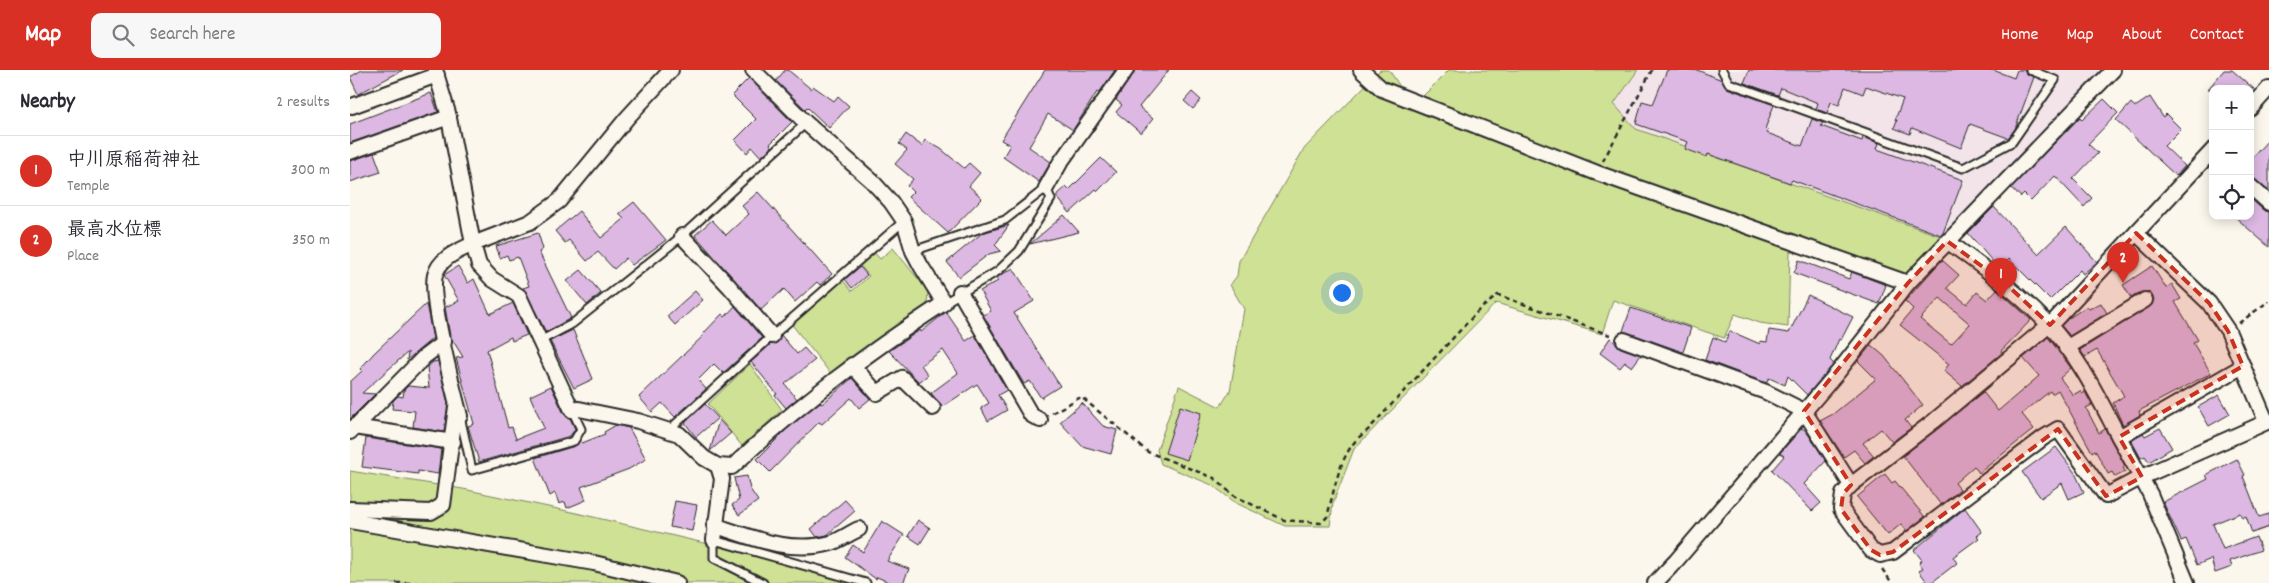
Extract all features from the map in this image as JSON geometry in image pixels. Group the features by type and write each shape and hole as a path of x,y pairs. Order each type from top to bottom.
{"street":[{"path":"460,416 434,297 435,273 449,255 530,222 559,201 627,118 672,70"},
{"path":"352,106 436,72 449,117 473,244 479,265 492,279 518,296 572,410 579,409 638,422 679,434 704,458 718,466 732,467 784,418 852,366 944,303 913,251 904,221 891,202 872,182 806,123 753,70"},
{"path":"1046,188 1060,163 1126,70"},
{"path":"1361,70 1382,90 1597,173 1908,283"},
{"path":"1655,583 1838,372 1908,283 2113,70"},
{"path":"2254,105 2269,88"},
{"path":"350,152 449,117"},
{"path":"2136,233 2208,303 2228,332 2268,421 2142,477 2106,496 2058,429 2043,438 1893,552 1880,555 1871,550 1841,508 1843,494 1851,485 1934,421 2049,325 2209,155"},
{"path":"2254,190 2269,203"},
{"path":"682,236 772,336"},
{"path":"1948,241 2005,283 2049,325 2087,376 2142,477 2187,583"},
{"path":"960,292 1031,415 1040,420"},
{"path":"2066,348 2144,300"},
{"path":"1624,340 1766,392 1804,411 1851,485"},
{"path":"352,429 424,357 444,342"},
{"path":"852,366 877,393 902,378 933,408"},
{"path":"2120,437 2243,366"},
{"path":"350,509 431,512 443,505 453,442 457,401"},
{"path":"352,429 453,442"},
{"path":"714,540 714,525 722,479 718,466"},
{"path":"350,521 594,563 677,583"},
{"path":"714,525 762,542 799,548 832,543 859,528"}],"lane":[{"path":"1722,70 1729,82 1963,168 2012,142 2055,80 2030,70"},
{"path":"540,342 572,324 682,236 806,123"},
{"path":"913,251 1005,220 1046,188 1051,199 1020,251 998,271 944,303"},
{"path":"668,432 772,336 904,221"},
{"path":"460,416 472,470 574,441 581,428 572,410"},
{"path":"763,583 714,558 714,540 866,583"}],"path":[{"path":"1597,173 1652,70"},
{"path":"1040,420 1081,397 1148,452 1214,478 1233,495 1284,520 1321,523 1327,517 1341,468 1355,438 1367,431 1479,310 1498,295 1624,340"},
{"path":"2228,332 2269,301"},
{"path":"396,583 444,583"}],"highlighted area":[{"path":"2136,233 2209,303 2228,331 2243,366 2119,437 2142,477 2106,496 2058,429 1893,552 1880,555 1871,550 1841,509 1843,494 1851,485 1804,411 1908,283 1947,241 2005,283 2050,325"}],"shaded area":[{"path":"1639,70 2106,70 1946,238 1636,129 1614,104"}],"green space":[{"path":"1380,70 1389,70 1413,106 1449,70 1638,70 1614,104 1636,129 1946,238 1902,279 1790,251 1788,327 1760,323 1735,314 1724,338 1613,300 1602,334 1496,303 1354,449 1333,503 1330,526 1285,526 1236,503 1212,485 1161,464 1157,450 1179,386 1220,407 1230,391 1244,309 1230,285 1237,276 1239,261 1304,149"},
{"path":"893,248 928,291 927,305 830,373 789,321 840,277 852,291 869,276 858,263 872,250 880,259"},
{"path":"750,364 782,410 742,446 708,404"},
{"path":"350,471 463,489 572,512 721,547 853,583 350,583"}],"building":[{"path":"362,70 403,70 358,94 350,77"},
{"path":"785,70 788,70 811,89 813,86 834,101 838,96 849,106 829,128 807,107 805,109 776,81"},
{"path":"1045,70 1115,70 1099,93 1097,92 1073,130 1048,114 1029,147 1051,162 1039,182 1003,157 1010,145 1001,140"},
{"path":"1135,70 1169,70 1139,107 1153,119 1141,133 1116,112 1122,105 1116,100"},
{"path":"1667,70 1697,70 1722,80 1727,88 1774,105 1765,129 1768,130 1767,133 1802,146 1812,119 1823,123 1821,126 1862,141 1863,137 1879,143 1877,149 1963,180 1943,233 1941,235 1792,180 1790,183 1708,154 1707,157 1685,149 1688,142 1636,124 1642,101 1653,104"},
{"path":"1749,70 1993,70 2014,78 2017,70 2025,70 2026,74 2034,77 2015,129 2008,138 1970,124 1961,148 1912,128 1910,134 1894,128 1903,99 1866,86 1863,94 1845,87 1839,105 1831,102 1827,113 1816,109 1818,103 1781,88 1778,95 1744,83"},
{"path":"2224,70 2232,70 2249,85 2211,85"},
{"path":"749,78 792,122 770,144 772,147 761,157 752,147 747,153 735,140 756,119 732,95"},
{"path":"1192,92 1201,100 1193,109 1184,101"},
{"path":"431,93 438,112 350,143 350,124"},
{"path":"2150,97 2163,117 2166,114 2181,129 2164,146 2185,166 2176,176 2116,120 2131,103 2135,107"},
{"path":"2104,99 2118,113 2088,144 2098,153 2073,179 2092,198 2084,207 2055,176 2031,201 2024,194 2021,197 2011,188 2080,117 2082,120"},
{"path":"906,134 922,146 925,140 941,149 964,168 969,163 980,173 969,186 982,198 948,233 908,197 913,192 907,186 913,179 895,164 907,150 899,144"},
{"path":"2269,139 2269,191 2254,180 2254,156"},
{"path":"374,153 381,172 350,182 350,161"},
{"path":"1101,158 1116,172 1098,191 1096,189 1070,213 1056,196 1066,187 1069,190"},
{"path":"758,192 832,274 820,285 817,282 795,302 784,289 761,310 695,235 712,220 726,235 749,214 742,206"},
{"path":"634,202 666,240 632,265 626,258 614,269 598,252 587,261 569,240 565,243 555,231 579,211 601,238 624,219 619,214"},
{"path":"2254,202 2263,210 2269,212 2269,247 2239,220 2254,220"},
{"path":"1994,207 2038,254 2066,227 2097,262 2083,274 2080,270 2050,300 2009,259 1999,269 1968,233"},
{"path":"1064,215 1079,232 1030,244"},
{"path":"1009,225 995,245 1001,251 989,254 959,277 947,262 982,233"},
{"path":"538,233 543,249 539,252 571,318 546,332 523,288 529,286 518,257 509,260 507,255 500,258 496,246"},
{"path":"1799,260 1849,279 1852,272 1886,285 1879,304 1794,273"},
{"path":"1942,260 1959,275 1947,288 1967,304 1977,292 1987,300 1997,289 2031,320 2001,351 2002,353 1962,386 1944,371 1949,364 1900,325 1913,309 1905,301","holes":["1940,298 1970,324 1951,344 1920,319"]},
{"path":"458,266 468,283 474,279 490,314 513,303 527,335 512,341 511,337 487,350 508,428 512,427 516,439 544,428 530,396 551,386 564,414 570,418 575,429 570,436 479,462 468,426 474,424 456,358 463,357 450,336 445,307 459,301 444,275"},
{"path":"2152,266 2166,288 2172,284 2181,299 2175,302 2198,340 2193,343 2211,373 2139,411 2140,415 2123,425 2113,403 2124,396 2097,350 2085,357 2080,350 2152,305 2154,299 2150,293 2141,292 2131,298 2123,285"},
{"path":"860,267 867,275 852,288 845,279"},
{"path":"1013,268 1034,301 1014,313 1060,386 1041,398 1030,381 1024,384 983,315 991,311 980,291 998,281 996,278"},
{"path":"581,270 601,293 587,305 567,281"},
{"path":"695,291 703,300 675,325 667,316"},
{"path":"1808,295 1853,317 1841,340 1839,339 1830,360 1834,364 1807,395 1788,376 1785,385 1769,378 1766,383 1705,360 1713,337 1725,342 1730,331 1760,344 1760,341 1767,342 1769,330 1789,333"},
{"path":"2101,303 2107,313 2070,336 2061,326 2087,306 2089,309"},
{"path":"426,304 433,338 407,360 408,352 362,393 375,394 350,419 350,382 362,371 360,369 374,353"},
{"path":"735,306 762,338 723,373 714,364 698,380 706,389 675,417 662,403 652,412 639,397 703,336 722,314 725,317"},
{"path":"1631,308 1691,328 1683,352 1623,331"},
{"path":"946,312 966,341 975,335 1007,390 998,395 1007,410 988,421 981,408 989,403 977,384 942,407 931,393 958,373 943,350 921,365 928,375 919,382 889,351 920,330 921,332"},
{"path":"573,330 593,379 574,388 550,341"},
{"path":"781,335 797,354 804,348 815,360 785,384 797,399 786,408 751,362 771,344 778,342"},
{"path":"2048,337 2071,368 2060,378 2073,395 2080,391 2082,394 2085,392 2092,405 2086,408 2099,433 2105,429 2125,466 2123,467 2125,472 2115,477 2112,472 2108,474 2095,450 2092,452 2058,390 2052,394 2050,391 2022,414 2034,429 1979,473 1974,466 1955,483 1960,489 1941,505 1903,456 1983,392 1998,411 2039,376 2023,358"},
{"path":"1610,338 1621,348 1641,355 1632,367 1625,362 1620,368 1600,353"},
{"path":"1871,345 1884,356 1923,405 1905,420 1911,428 1892,442 1881,429 1863,443 1874,456 1865,463 1854,450 1844,457 1820,421 1833,414 1876,379 1858,361"},
{"path":"438,361 448,404 444,432 413,427 415,411 392,409 393,401 398,396 403,397 404,390 408,386 429,388 427,367 433,362"},
{"path":"852,378 870,399 859,408 851,398 822,424 819,422 770,472 757,459 788,428 820,402 822,404"},
{"path":"2219,395 2230,414 2209,426 2198,407"},
{"path":"1082,403 1103,426 1117,430 1111,454 1082,446 1060,422"},
{"path":"705,404 718,418 696,437 685,423"},
{"path":"1180,406 1201,413 1187,460 1165,453"},
{"path":"719,420 731,433 710,451"},
{"path":"616,425 629,428 646,459 629,469 581,487 586,500 567,508 565,502 559,504 555,493 550,496 535,458 575,446 581,440 582,443 605,434 604,432"},
{"path":"1802,428 1826,461 1804,484 1821,503 1812,511 1772,470 1784,456 1780,453"},
{"path":"2160,428 2172,448 2149,462 2145,456 2141,458 2131,440 2143,433 2145,436"},
{"path":"366,438 441,449 438,474 418,471 418,474 362,467"},
{"path":"2056,447 2075,473 2084,492 2069,499 2062,483 2041,498 2022,472"},
{"path":"2237,459 2245,475 2243,476 2259,517 2269,514 2269,527 2252,533 2246,516 2242,518 2240,513 2213,524 2223,549 2256,537 2261,550 2230,561 2232,567 2215,573 2211,559 2197,565 2186,539 2181,541 2163,502 2208,479 2206,475"},
{"path":"1885,474 1892,483 1895,481 1925,517 1907,531 1901,524 1888,535 1857,497"},
{"path":"747,476 750,489 758,501 739,515 732,505 739,500 734,478"},
{"path":"845,500 855,511 827,535 817,537 811,529"},
{"path":"675,501 697,505 692,531 670,527"},
{"path":"1965,508 1982,532 1977,536 1979,538 1953,557 1957,563 1931,583 1928,583 1919,571 1923,568 1919,563 1922,560 1914,550"},
{"path":"918,520 930,528 920,544 908,536"},
{"path":"882,521 904,535 887,561 909,569 903,583 891,583 877,577 876,579 845,557 853,545 863,552"}],"place":[{"name":"最高水位標","path":"2123,283"},
{"name":"中川原稲荷神社","path":"2001,299"}]}
